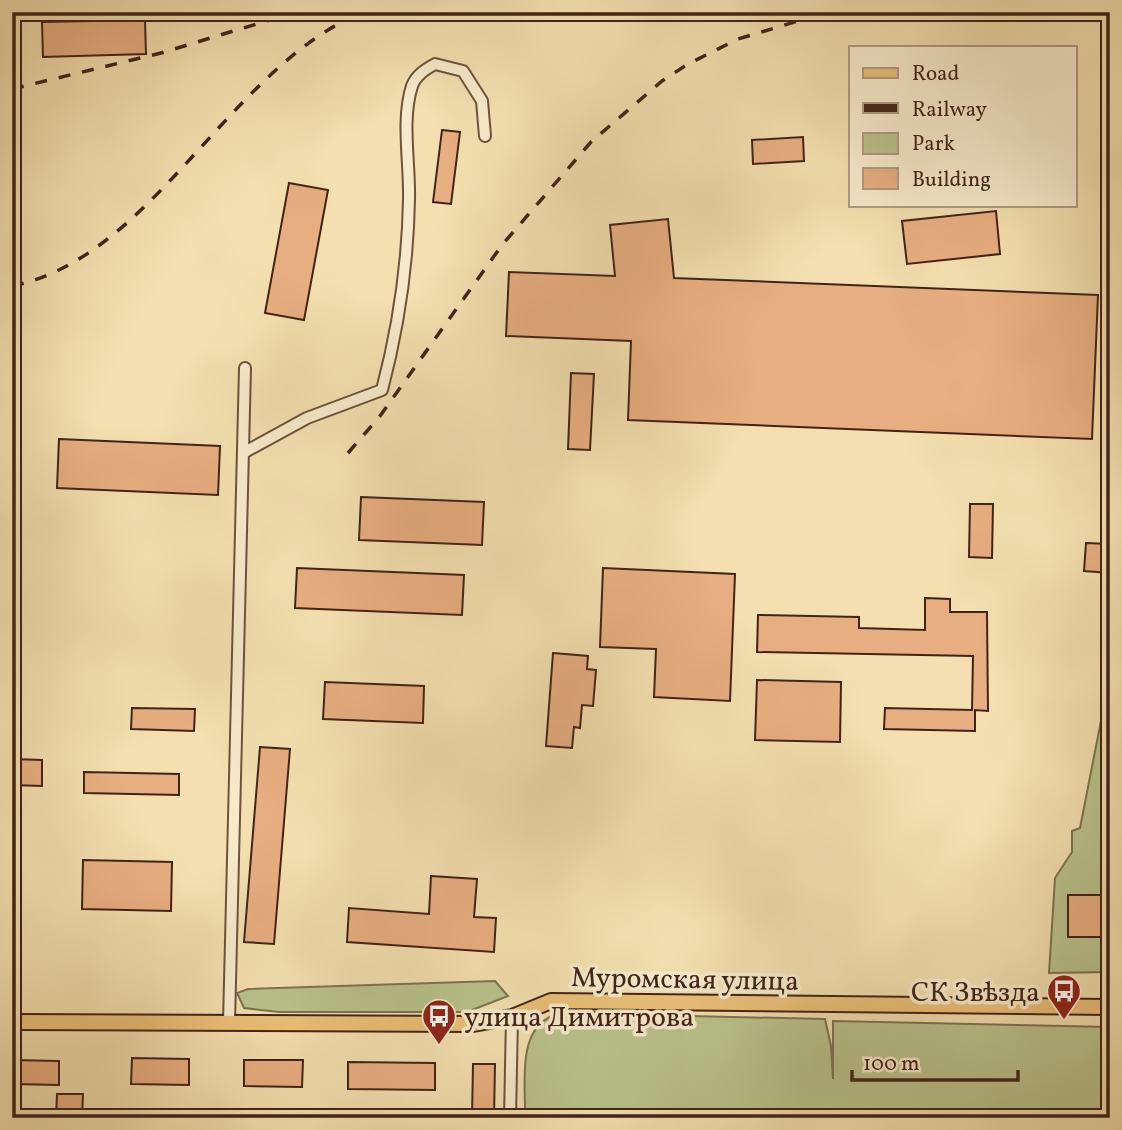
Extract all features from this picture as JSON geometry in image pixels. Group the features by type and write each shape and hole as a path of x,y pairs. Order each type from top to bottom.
{"main road":[{"name":"Муромская улица","path":"12,1022 473,1024 512,1017 551,1001 1110,1007"}],"street":[{"path":"243,453 307,418 382,390 396,335 410,201 408,112 413,84 421,72 435,64 463,71 482,101 485,136"},
{"path":"229,1023 245,368"},
{"path":"510,1118 512,1017"}],"green space":[{"path":"1110,675 1110,972 1049,973 1055,878 1072,852 1072,831 1080,828"},
{"path":"495,981 508,996 467,1012 279,1012 244,1008 237,993 248,989"},
{"path":"579,1010 635,1017 647,1015 825,1019 831,1046 833,1079 833,1021 1110,1027 1110,1118 525,1118 525,1061 533,1034 541,1023 552,1016"}],"building":[{"path":"145,20 146,54 43,57 42,22"},
{"path":"442,130 460,132 451,204 433,202"},
{"path":"803,137 804,161 753,164 752,140"},
{"path":"289,183 328,190 304,320 265,313"},
{"path":"996,211 1000,254 907,264 902,221"},
{"path":"668,219 674,278 1098,295 1092,439 628,420 631,341 506,336 509,272 615,276 610,225"},
{"path":"571,373 594,374 590,450 568,449"},
{"path":"59,439 220,446 218,495 57,488"},
{"path":"361,497 484,502 482,545 359,540"},
{"path":"970,504 993,504 992,558 969,557"},
{"path":"1086,543 1110,544 1110,573 1084,571"},
{"path":"297,568 464,575 462,615 295,608"},
{"path":"603,568 735,574 730,701 654,697 656,649 600,647"},
{"path":"925,598 950,599 950,612 987,612 988,711 975,710 975,731 884,729 885,708 972,710 973,656 757,652 758,615 859,617 859,628 925,630"},
{"path":"553,653 588,656 587,669 596,670 593,706 582,705 580,728 574,727 572,748 546,746"},
{"path":"757,680 841,682 840,742 755,740"},
{"path":"325,682 424,686 423,723 323,719"},
{"path":"132,708 195,709 194,731 131,729"},
{"path":"260,747 290,749 274,944 244,942"},
{"path":"12,759 42,760 42,786 12,785"},
{"path":"84,772 179,774 179,795 84,793"},
{"path":"83,860 172,862 171,911 82,909"},
{"path":"431,876 477,879 474,917 496,918 494,952 347,942 349,908 429,914"},
{"path":"1068,895 1110,895 1110,937 1068,937"},
{"path":"132,1058 189,1059 189,1085 131,1084"},
{"path":"12,1060 59,1061 59,1085 12,1084"},
{"path":"244,1060 303,1060 302,1087 244,1086"},
{"path":"348,1062 435,1063 435,1090 348,1089"},
{"path":"473,1064 495,1064 494,1118 472,1118"},
{"path":"57,1094 83,1094 82,1118 56,1118"}],"railway":[{"path":"12,89 161,53 296,12"},
{"path":"12,286 62,268 107,239 150,202 271,74 315,38 363,12"},
{"path":"348,453 380,416 502,245 591,142 662,81 688,64 738,39 828,12"}],"place":[{"name":"СК Звѣзда","path":"1064,1021"},
{"name":"улица Димитрова","path":"439,1046"}]}
